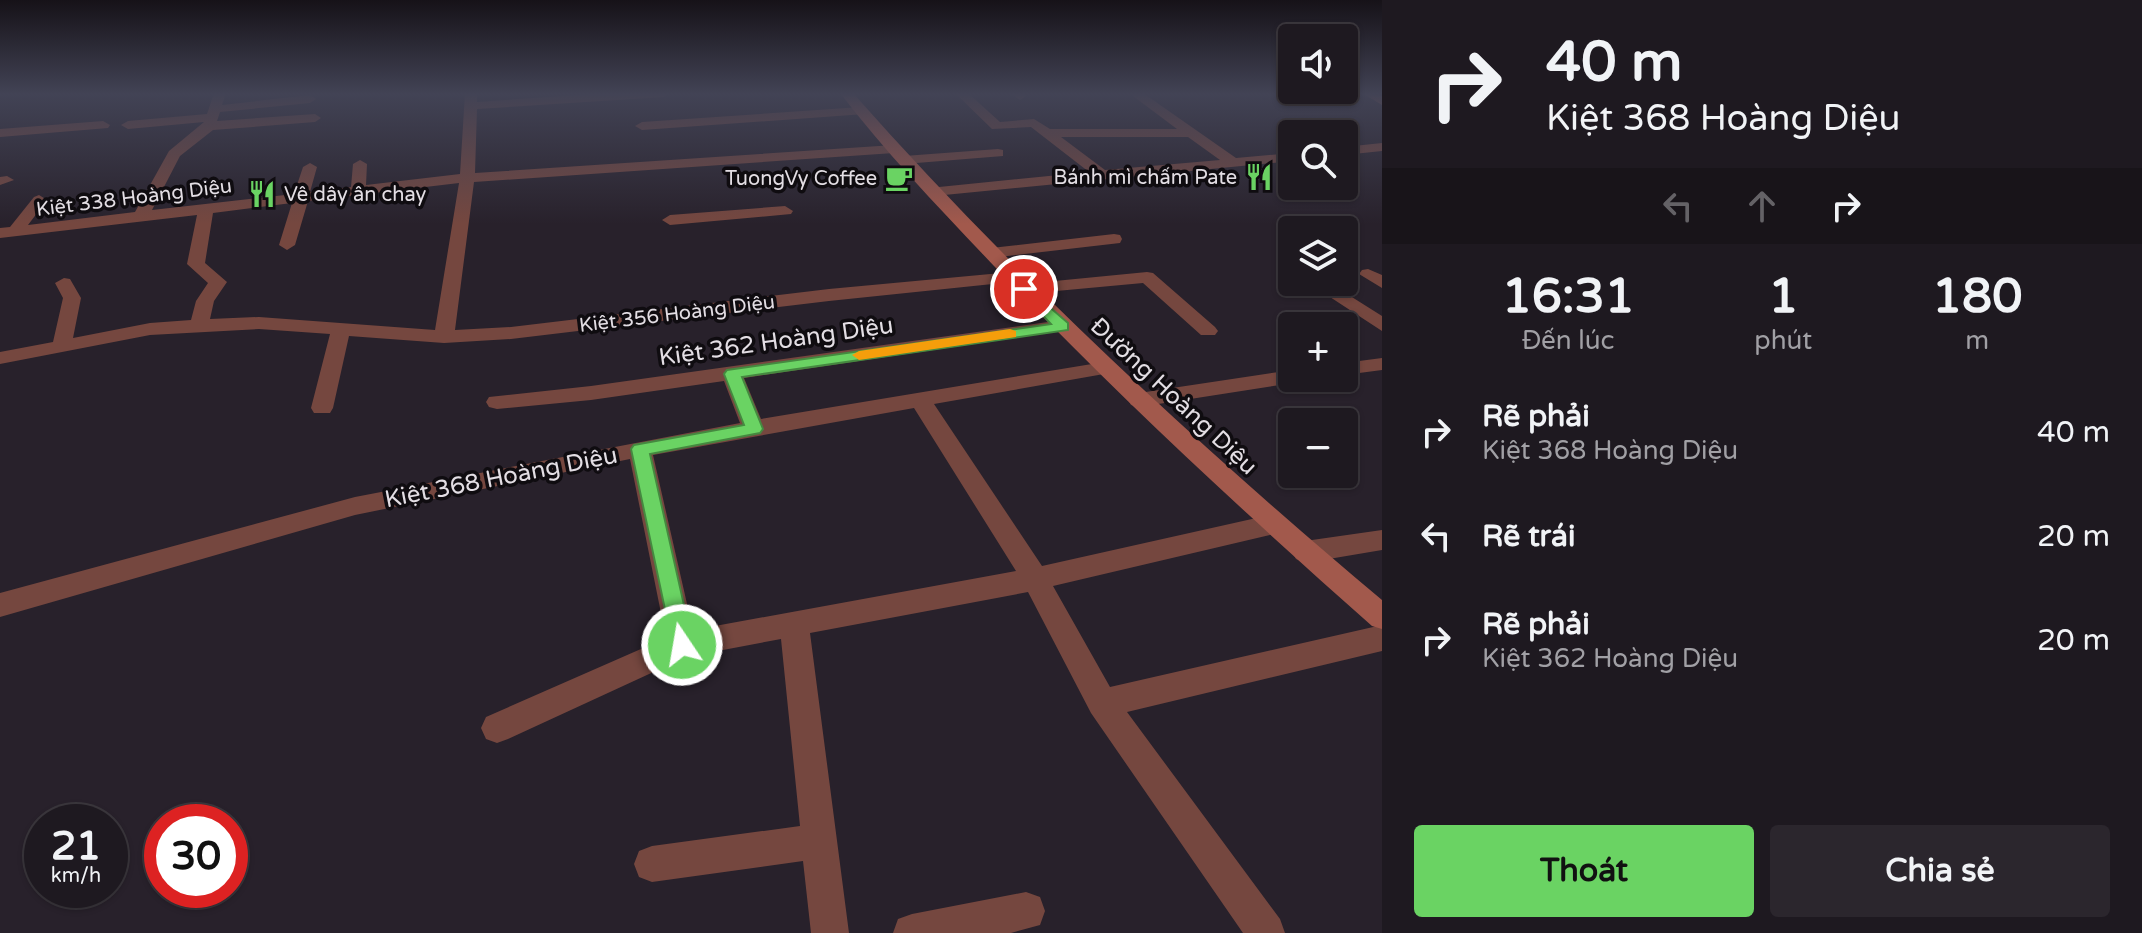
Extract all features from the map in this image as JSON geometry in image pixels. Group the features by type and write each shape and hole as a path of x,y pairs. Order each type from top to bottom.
{"main road":[{"name":"Đường Hoàng Diệu","path":"884,137 1018,283 1104,368 1305,552 1382,617"}],"street":[{"path":"141,216 174,154 192,137"},
{"path":"444,337 467,178 469,137"},
{"path":"1052,137 1103,176"},
{"path":"1197,137 1235,164"},
{"path":"1358,150 1382,147"},
{"name":"Kiệt 338 Hoàng Diệu","path":"8,232 467,178 899,154 998,153"},
{"path":"934,191 1278,159"},
{"path":"358,191 360,164"},
{"path":"287,245 310,167"},
{"path":"8,232 39,200"},
{"path":"199,325 205,301 218,282 196,264 206,209"},
{"path":"670,220 785,211"},
{"path":"991,253 1114,239"},
{"name":"Kiệt 356 Hoàng Diệu","path":"0,358 150,329 199,325 259,323 444,337 511,333 829,295 1147,277 1208,331"},
{"path":"62,345 72,298 64,283"},
{"path":"1337,296 1382,325"},
{"name":"Kiệt 362 Hoàng Diệu","path":"497,402 591,393 1062,326"},
{"path":"322,408 341,329"},
{"path":"1358,367 1382,364"},
{"name":"Kiệt 368 Hoàng Diệu","path":"0,605 355,506 640,449 1104,368"},
{"path":"732,374 754,429"},
{"path":"1139,400 1278,379"},
{"path":"920,400 1035,579 1102,703 1266,933"},
{"path":"640,449 682,645"},
{"path":"497,728 682,645 1035,579 1274,524"},
{"path":"1305,552 1382,540"},
{"path":"794,624 830,933"},
{"path":"1102,703 1382,638"},
{"path":"652,864 820,841"},
{"path":"912,933 1026,911"}],"slow traffic":[{"path":"859,355 1010,334"}],"place":[{"name":"Bánh mì chấm Pate","path":"1259,177"},
{"name":"TuongVy Coffee","path":"899,178"},
{"name":"Vê dây ân chay","path":"262,194"}],"route":[{"path":"682,645 640,449 754,429 732,374 1062,326 1024,289"}]}
